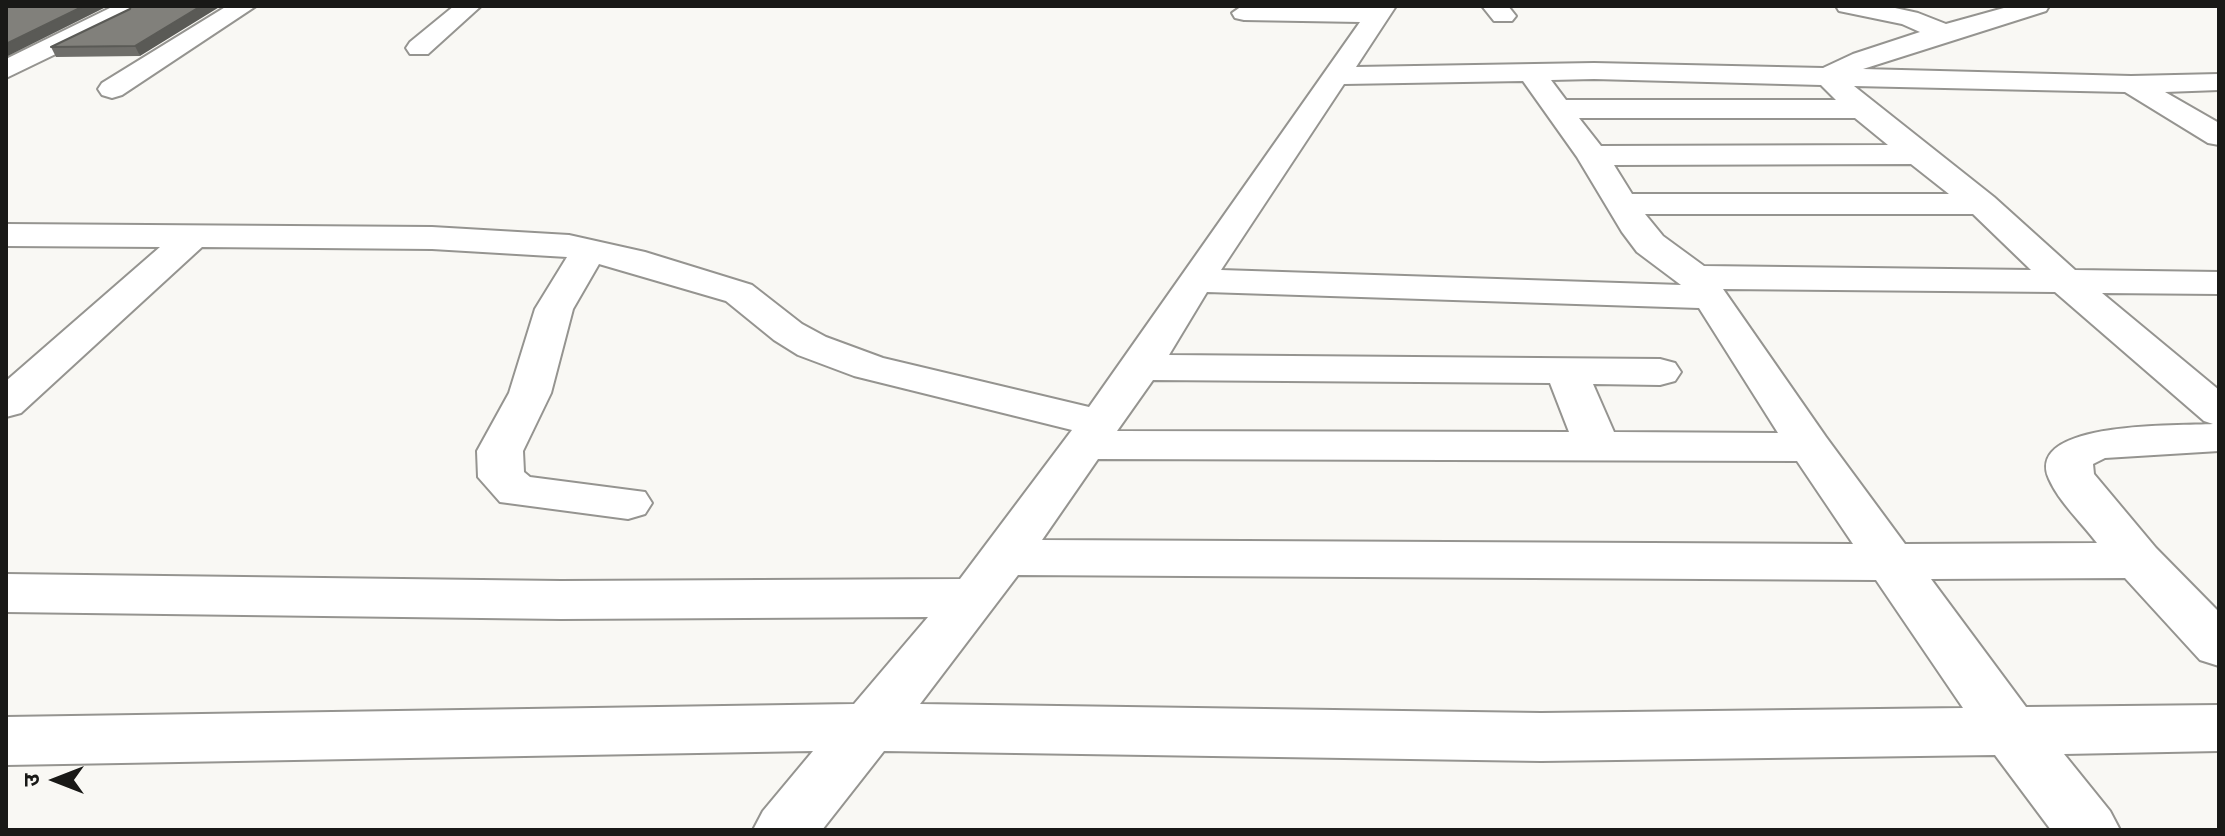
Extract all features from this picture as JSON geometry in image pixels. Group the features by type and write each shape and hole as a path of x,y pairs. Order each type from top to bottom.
{"street":[{"path":"6,70 115,16 126,6"},
{"path":"112,89 244,6"},
{"path":"419,48 469,6"},
{"path":"1848,6 1909,18 1944,33"},
{"path":"1964,6 1989,21"},
{"path":"1829,77 1843,66 2037,6"},
{"path":"1244,13 1381,10"},
{"path":"785,830 989,578 1141,367 1195,280 1381,10"},
{"path":"1335,76 1594,71 2131,84 2219,82"},
{"path":"1532,74 1592,156 1650,244 1703,287 1731,325 1810,447 2009,729 2088,830"},
{"path":"1829,77 1862,109 1982,204 2067,283 2219,412"},
{"path":"2131,84 2219,136"},
{"path":"1558,109 1862,109"},
{"path":"1592,156 1920,154"},
{"path":"1621,204 1982,204"},
{"path":"6,235 462,240 538,243 589,250 684,274 739,293 788,332 812,346 869,367 1092,434 1597,446 1810,447"},
{"path":"6,404 194,235"},
{"path":"589,250 554,309 530,393 500,451 501,477 517,491 628,503"},
{"path":"1195,280 1703,287 2219,283"},
{"path":"1141,367 1660,372"},
{"path":"1566,371 1597,446"},
{"path":"2219,437 2096,445 2070,457 2071,477 2138,560 2219,646"},
{"path":"6,593 546,600 989,578 2138,560"},
{"path":"6,741 869,727 1541,737 2219,728"}],"building":[{"path":"6,6 84,6 6,44"},
{"path":"131,6 201,6 135,46 51,47 130,9"}]}
